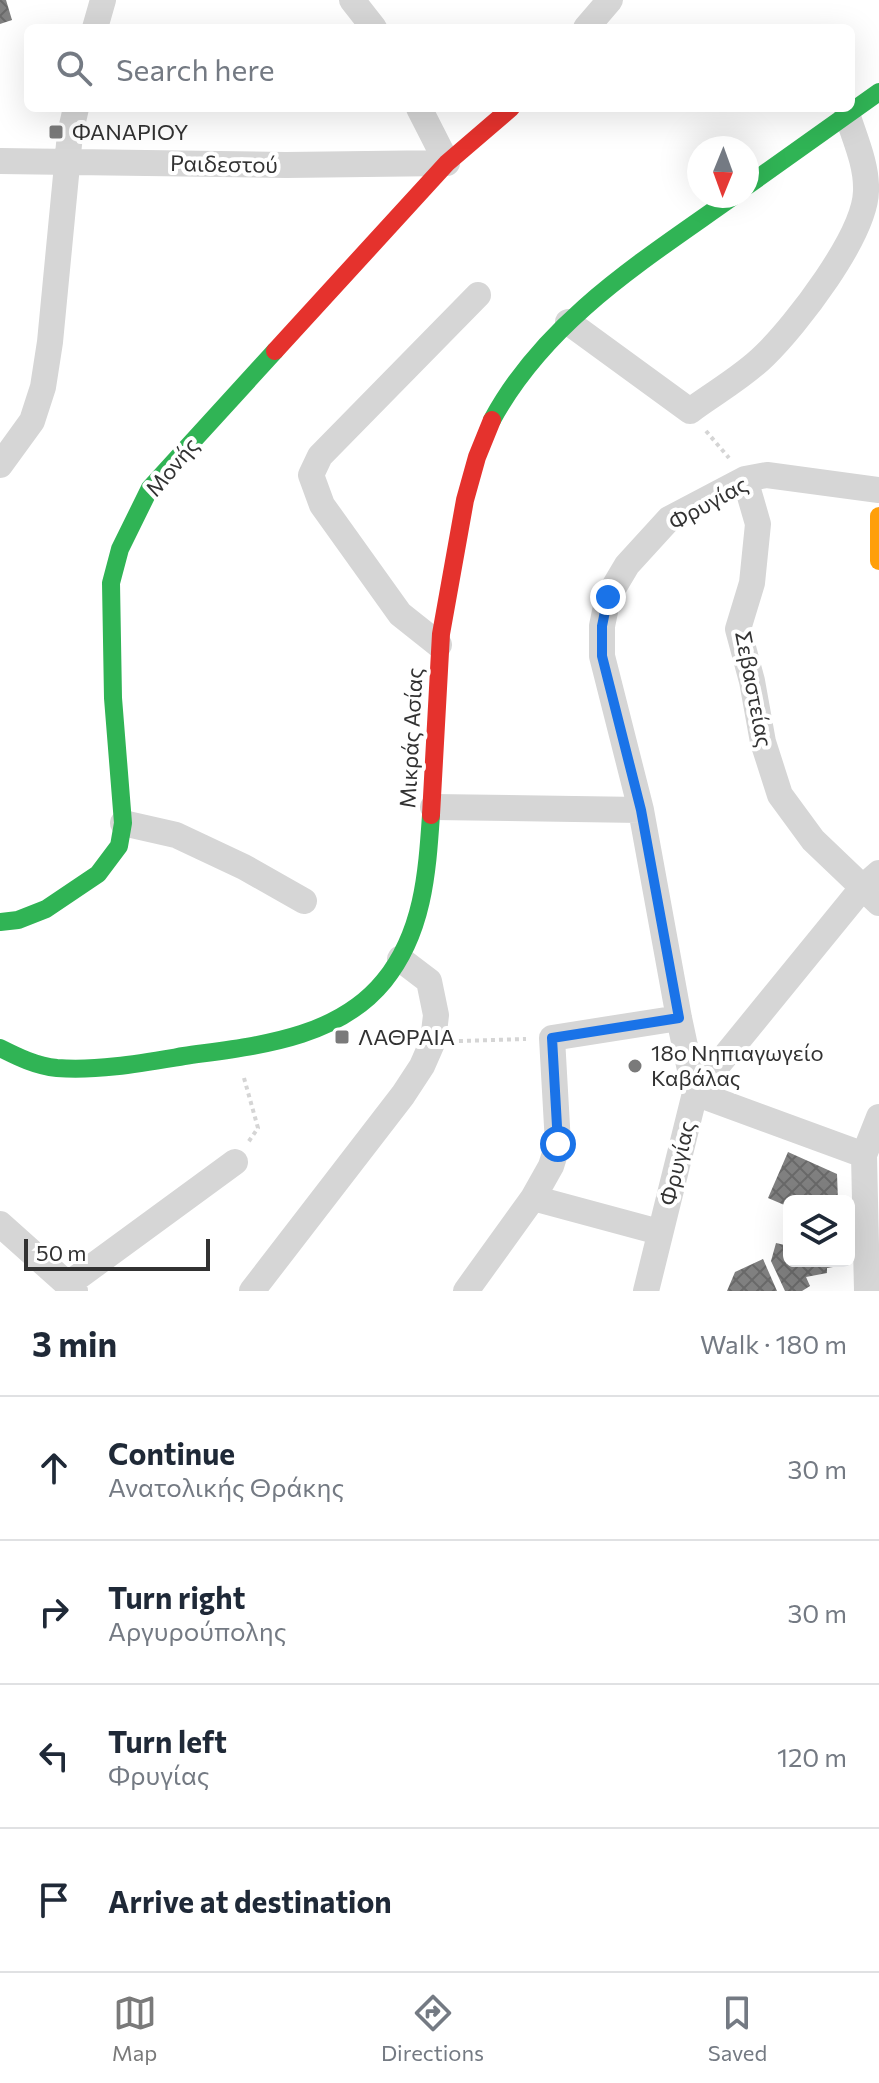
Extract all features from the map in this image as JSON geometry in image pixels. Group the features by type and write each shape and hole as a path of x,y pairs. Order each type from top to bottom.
{"street":[{"path":"96,24 103,0"},
{"path":"352,0 371,24"},
{"path":"589,24 610,0"},
{"path":"855,108 879,92"},
{"path":"0,465 32,421 43,387 75,112"},
{"path":"421,112 447,163"},
{"name":"Μονής","path":"0,922 18,920 46,909 98,874 119,846 123,823 113,698 111,583 120,549 150,488 447,163 506,112"},
{"path":"759,177 850,112"},
{"path":"568,322 690,411 763,358 810,304 857,225 867,193 862,161 847,114"},
{"name":"Ραιδεστού","path":"0,161 286,165 447,163"},
{"name":"Μικράς Ασίας","path":"0,1048 38,1065 73,1070 236,1049 335,1021 367,999 400,959 418,918 433,807 439,645 459,529 476,463 492,421 533,356 568,322 617,280 717,208"},
{"path":"439,645 400,614 322,505 311,475 320,456 478,295"},
{"name":"Φρυγίας","path":"646,1291 695,1093 641,810 602,656 602,626 608,597 627,565 669,519 745,479 767,475 879,490"},
{"name":"Σεβαστείας","path":"745,479 758,524 752,583 738,629 752,681 763,742 780,795 813,840 874,888"},
{"path":"433,807 641,810"},
{"path":"123,823 176,835 244,867 304,901"},
{"path":"864,1155 695,1093 874,888"},
{"path":"252,1291 403,1095 433,1041 436,1015 429,981 400,959"},
{"path":"466,1291 533,1198 551,1166 558,1144 552,1038 679,1018"},
{"path":"867,1291 864,1155 879,1117"},
{"path":"0,1224 71,1288 235,1162"},
{"path":"533,1198 659,1232"}],"path":[{"path":"690,411 745,479"},
{"path":"433,1041 552,1038"},
{"path":"235,1162 258,1128 236,1049"}],"building":[{"path":"0,0 6,0 12,20 0,24"},
{"path":"788,1152 837,1174 838,1195 783,1195 783,1204 768,1198"},
{"path":"776,1243 783,1245 783,1267 833,1267 827,1268 827,1273 806,1277 810,1286 802,1291 785,1291 771,1261"},
{"path":"763,1259 777,1291 727,1291 735,1272"}],"traffic: fast":[{"path":"855,109 879,92"},
{"path":"759,177 851,112"},
{"path":"492,420 514,384 569,322 632,269 717,208"},
{"path":"0,922 18,920 46,909 98,874 119,846 123,823 113,698 111,583 120,549 150,488 275,351"},
{"path":"0,1048 49,1067 105,1067 265,1043 318,1028 342,1016 364,1001 384,981 407,943 425,881 431,815"}],"traffic: slow":[{"path":"879,516 879,561"}],"traffic: jam":[{"path":"275,351 447,163 506,112"},
{"path":"431,815 441,634 465,500 492,420"}],"place":[{"name":"ΦΑΝΑΡΙΟΥ","path":"56,132"},
{"name":"ΛΑΘΡΑΙΑ","path":"342,1037"},
{"name":"18ο Νηπιαγωγείο Καβάλας","path":"635,1066"}],"route":[{"path":"558,1144 552,1038 679,1018 641,810 602,656 602,626 608,597"}]}
